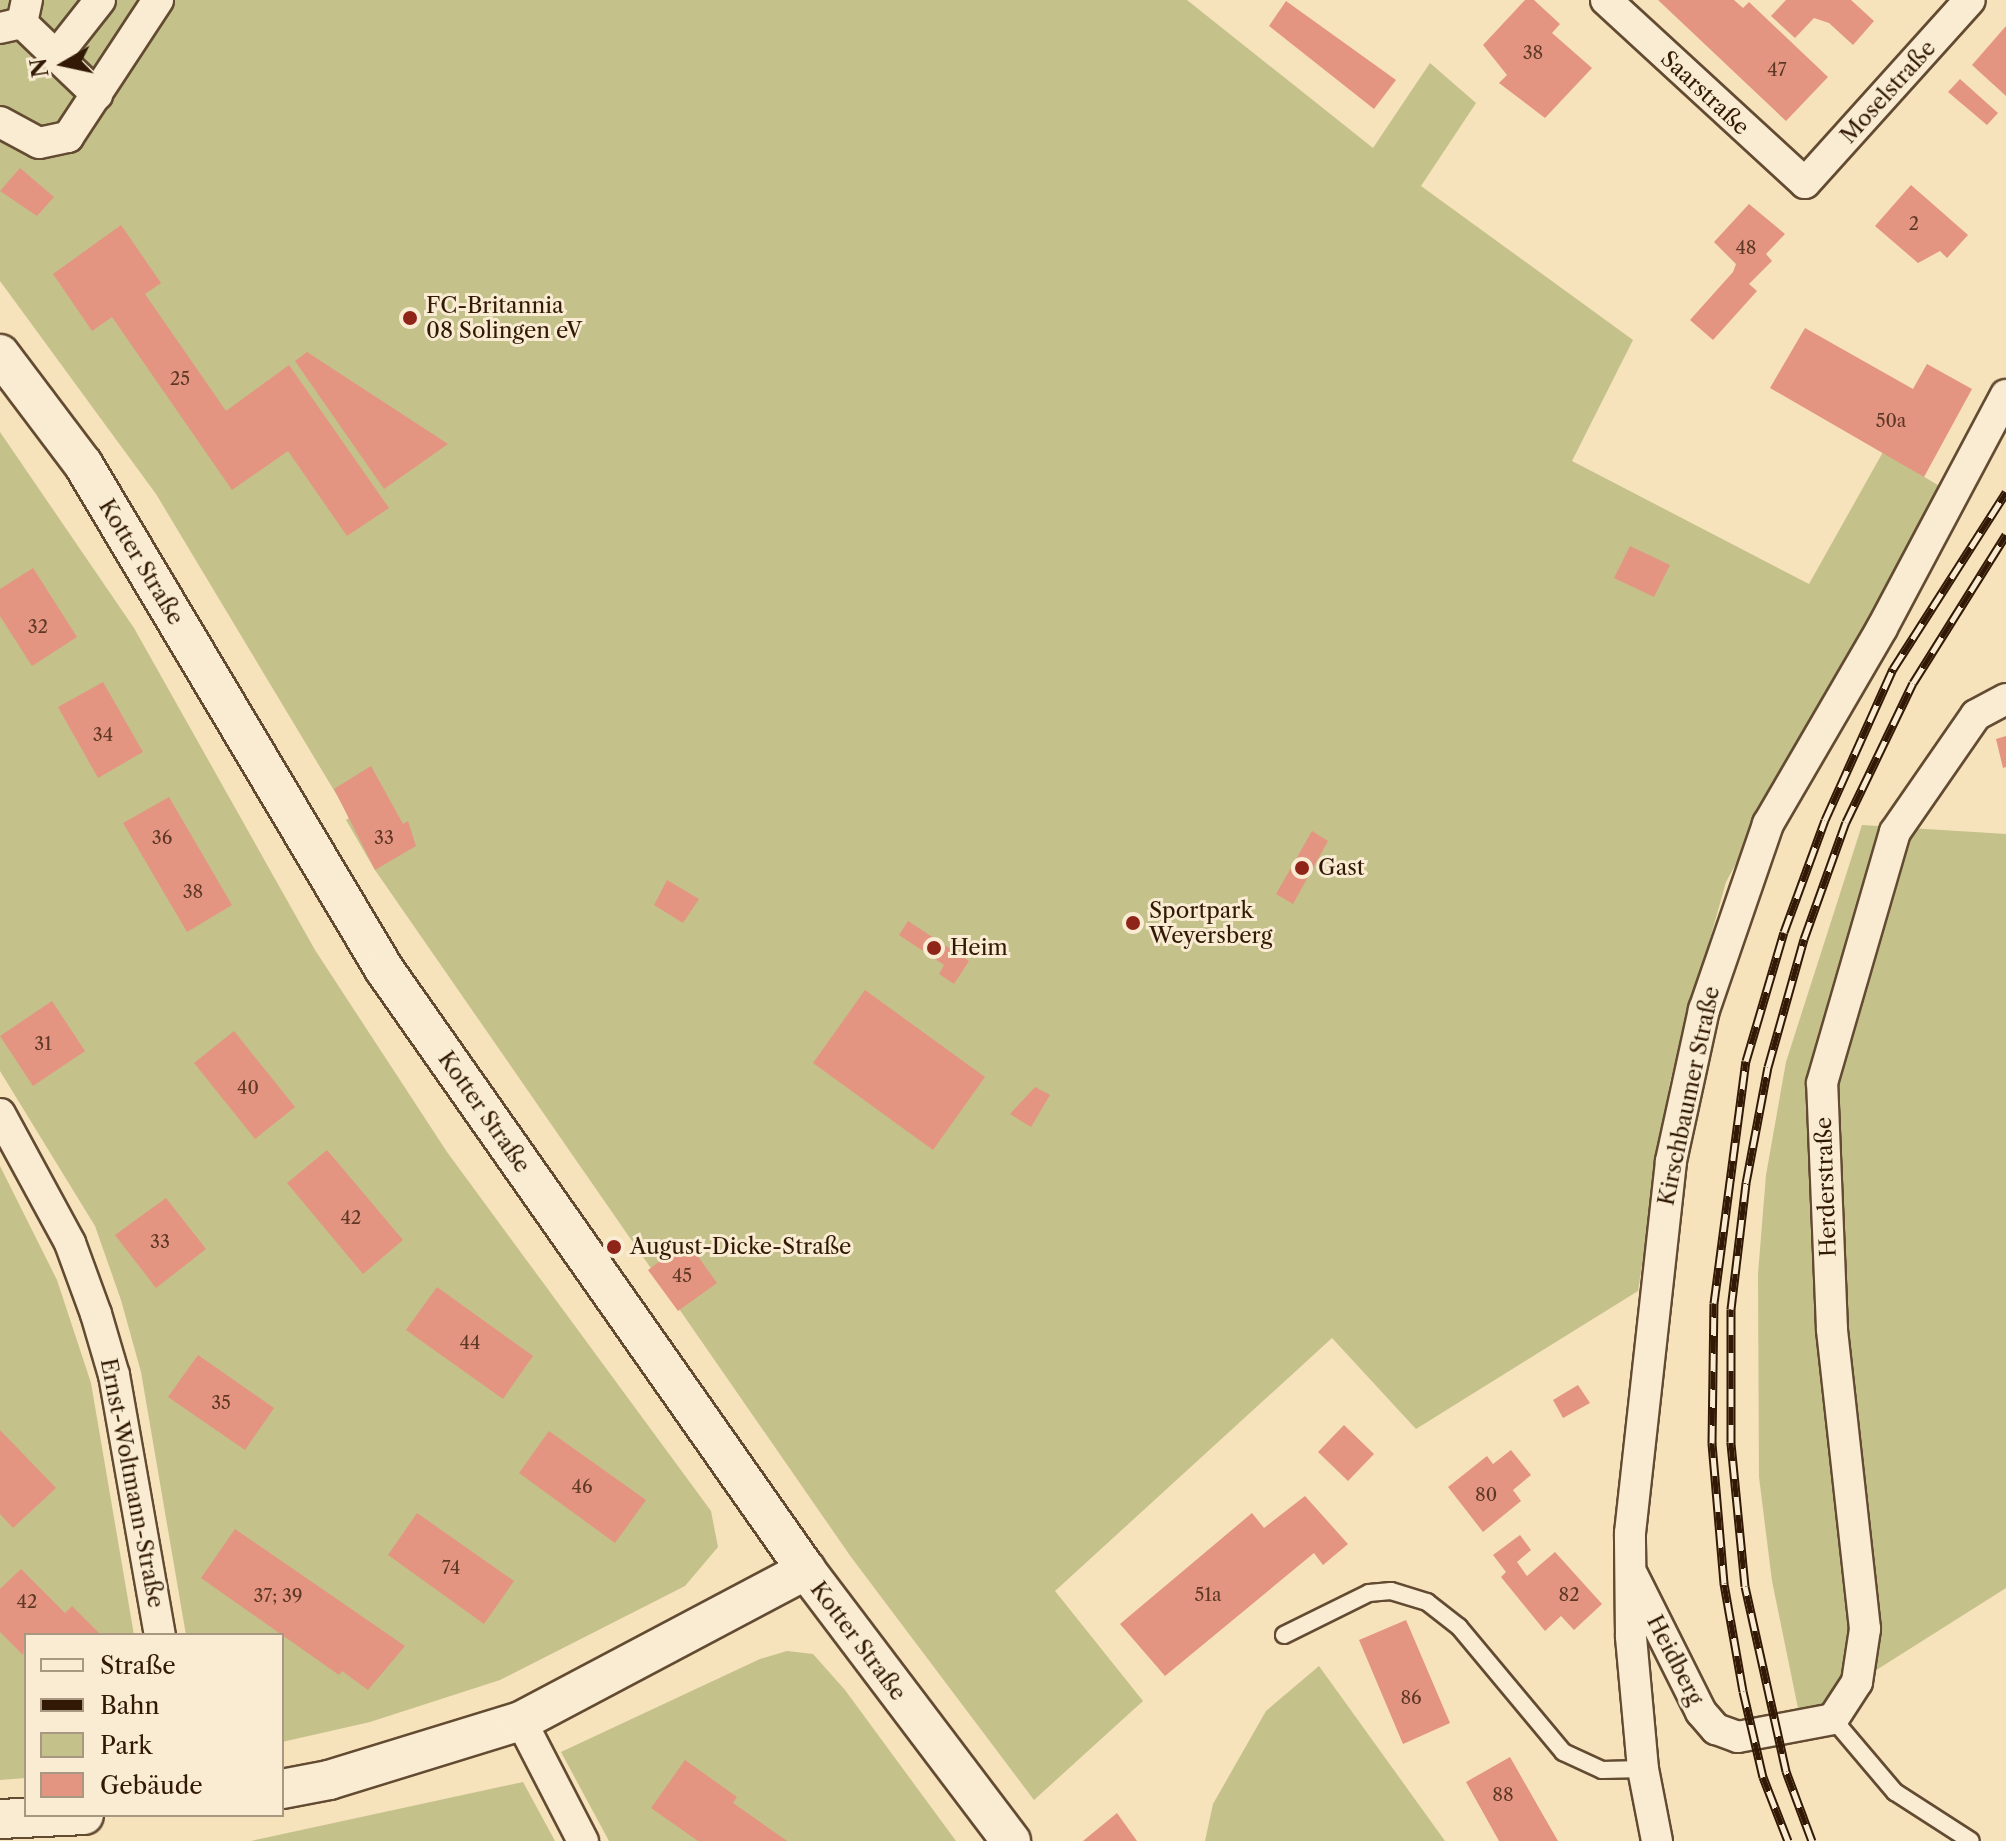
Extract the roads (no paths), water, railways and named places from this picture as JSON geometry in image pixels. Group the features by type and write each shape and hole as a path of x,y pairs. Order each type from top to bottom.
{"street":[{"path":"56,56 100,0"},
{"path":"0,122 27,138 57,143 76,129 158,0"},
{"name":"Saarstraße","path":"1606,0 1805,183"},
{"name":"Moselstraße","path":"1805,183 1970,0"},
{"path":"16,17 97,95"},
{"name":"Kotter Straße","path":"0,354 83,464 384,969 806,1570 1011,1841"},
{"name":"Kirschbaumer Straße","path":"1657,1841 1643,1769 1630,1571 1639,1420 1671,1161 1704,1010 1736,908 1768,824 1882,628 2006,395"},
{"name":"Herderstraße","path":"1833,1719 1857,1682 1865,1629 1832,1329 1822,1083 1895,832 1976,715 2006,699"},
{"name":"Ernst-Woltmann-Straße","path":"0,1114 70,1243 96,1314 114,1375 160,1633"},
{"path":"284,1789 329,1780 521,1721 806,1570"},
{"name":"Heidberg","path":"1630,1571 1701,1712 1716,1729 1738,1737 1833,1719"},
{"path":"521,1721 583,1841"},
{"path":"0,1819 42,1817"}],"lane":[{"path":"1284,1635 1369,1593 1391,1591 1427,1602 1459,1627 1563,1752 1602,1770 1643,1769"},
{"path":"1833,1719 1895,1792 1971,1841"}],"railway":[{"path":"1788,1841 1763,1777 1743,1691 1724,1583 1712,1443 1714,1303 1746,1061 1784,932 1825,820 1893,669 2006,492"},
{"path":"1812,1841 1786,1771 1745,1586 1731,1442 1731,1309 1746,1183 1768,1067 1804,939 1846,822 1913,683 2006,535"}],"place":[{"name":"FC-Britannia 08 Solingen eV","path":"410,318"},
{"name":"Gast","path":"1302,868"},
{"name":"Sportpark Weyersberg","path":"1133,923"},
{"name":"Heim","path":"934,948"},
{"name":"August-Dicke-Straße","path":"614,1247"}]}
